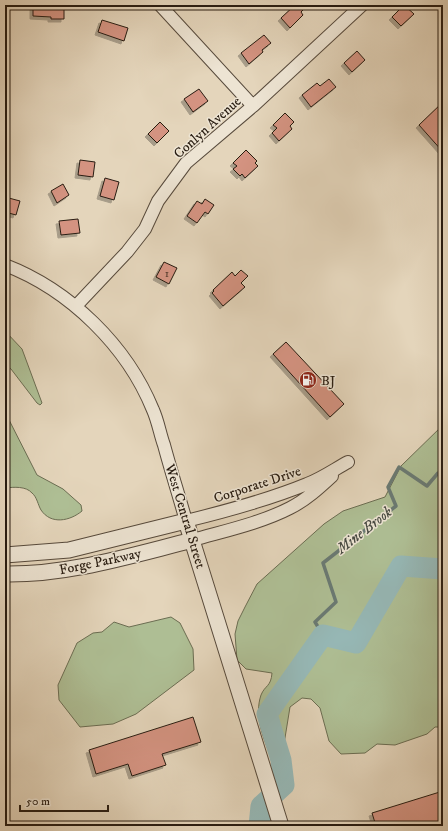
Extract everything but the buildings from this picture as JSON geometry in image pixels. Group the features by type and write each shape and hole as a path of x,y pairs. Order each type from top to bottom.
{"street":[{"path":"160,5 253,106"},
{"name":"Conlyn Avenue","path":"76,306 127,252 145,229 158,201 186,163 253,106 362,5"},
{"name":"West Central Street","path":"5,265 42,284 76,306 101,329 139,381 154,411 186,521 281,826"},
{"name":"Corporate Drive","path":"186,521 261,502 309,484 348,462 312,494 290,508 252,523 193,540"},
{"name":"Forge Parkway","path":"5,555 69,550 186,521"},
{"name":"Forge Parkway","path":"5,574 61,570 106,562 193,540"}],"green space":[{"path":"5,331 22,349 42,403 40,405 11,369 5,365"},
{"path":"5,412 37,475 63,489 81,505 82,511 66,519 55,520 45,515 34,495 27,489 12,487 5,488"},
{"path":"443,425 443,727 435,727 427,734 395,745 377,744 365,753 341,754 329,741 320,708 311,699 302,698 290,707 284,744 271,757 260,726 258,711 261,695 270,681 272,673 246,669 237,660 235,634 238,621 245,607 257,584 324,524 343,511 385,497 401,466"},
{"path":"171,617 180,623 193,649 194,670 136,714 113,724 80,727 59,700 58,685 77,643 93,633 102,632 114,622 129,627"}],"waterway":[{"name":"Mine Brook","path":"323,635 315,622 336,602 323,563 396,506 388,487 399,467 427,486 438,473 443,471"},
{"name":"Mine Brook","path":"259,826 261,806 284,785 281,760 267,714 323,635 356,643 401,566 443,569"}],"railway":[{"path":"5,820 7,826"}],"place":[{"name":"BJ","path":"308,380"}]}
